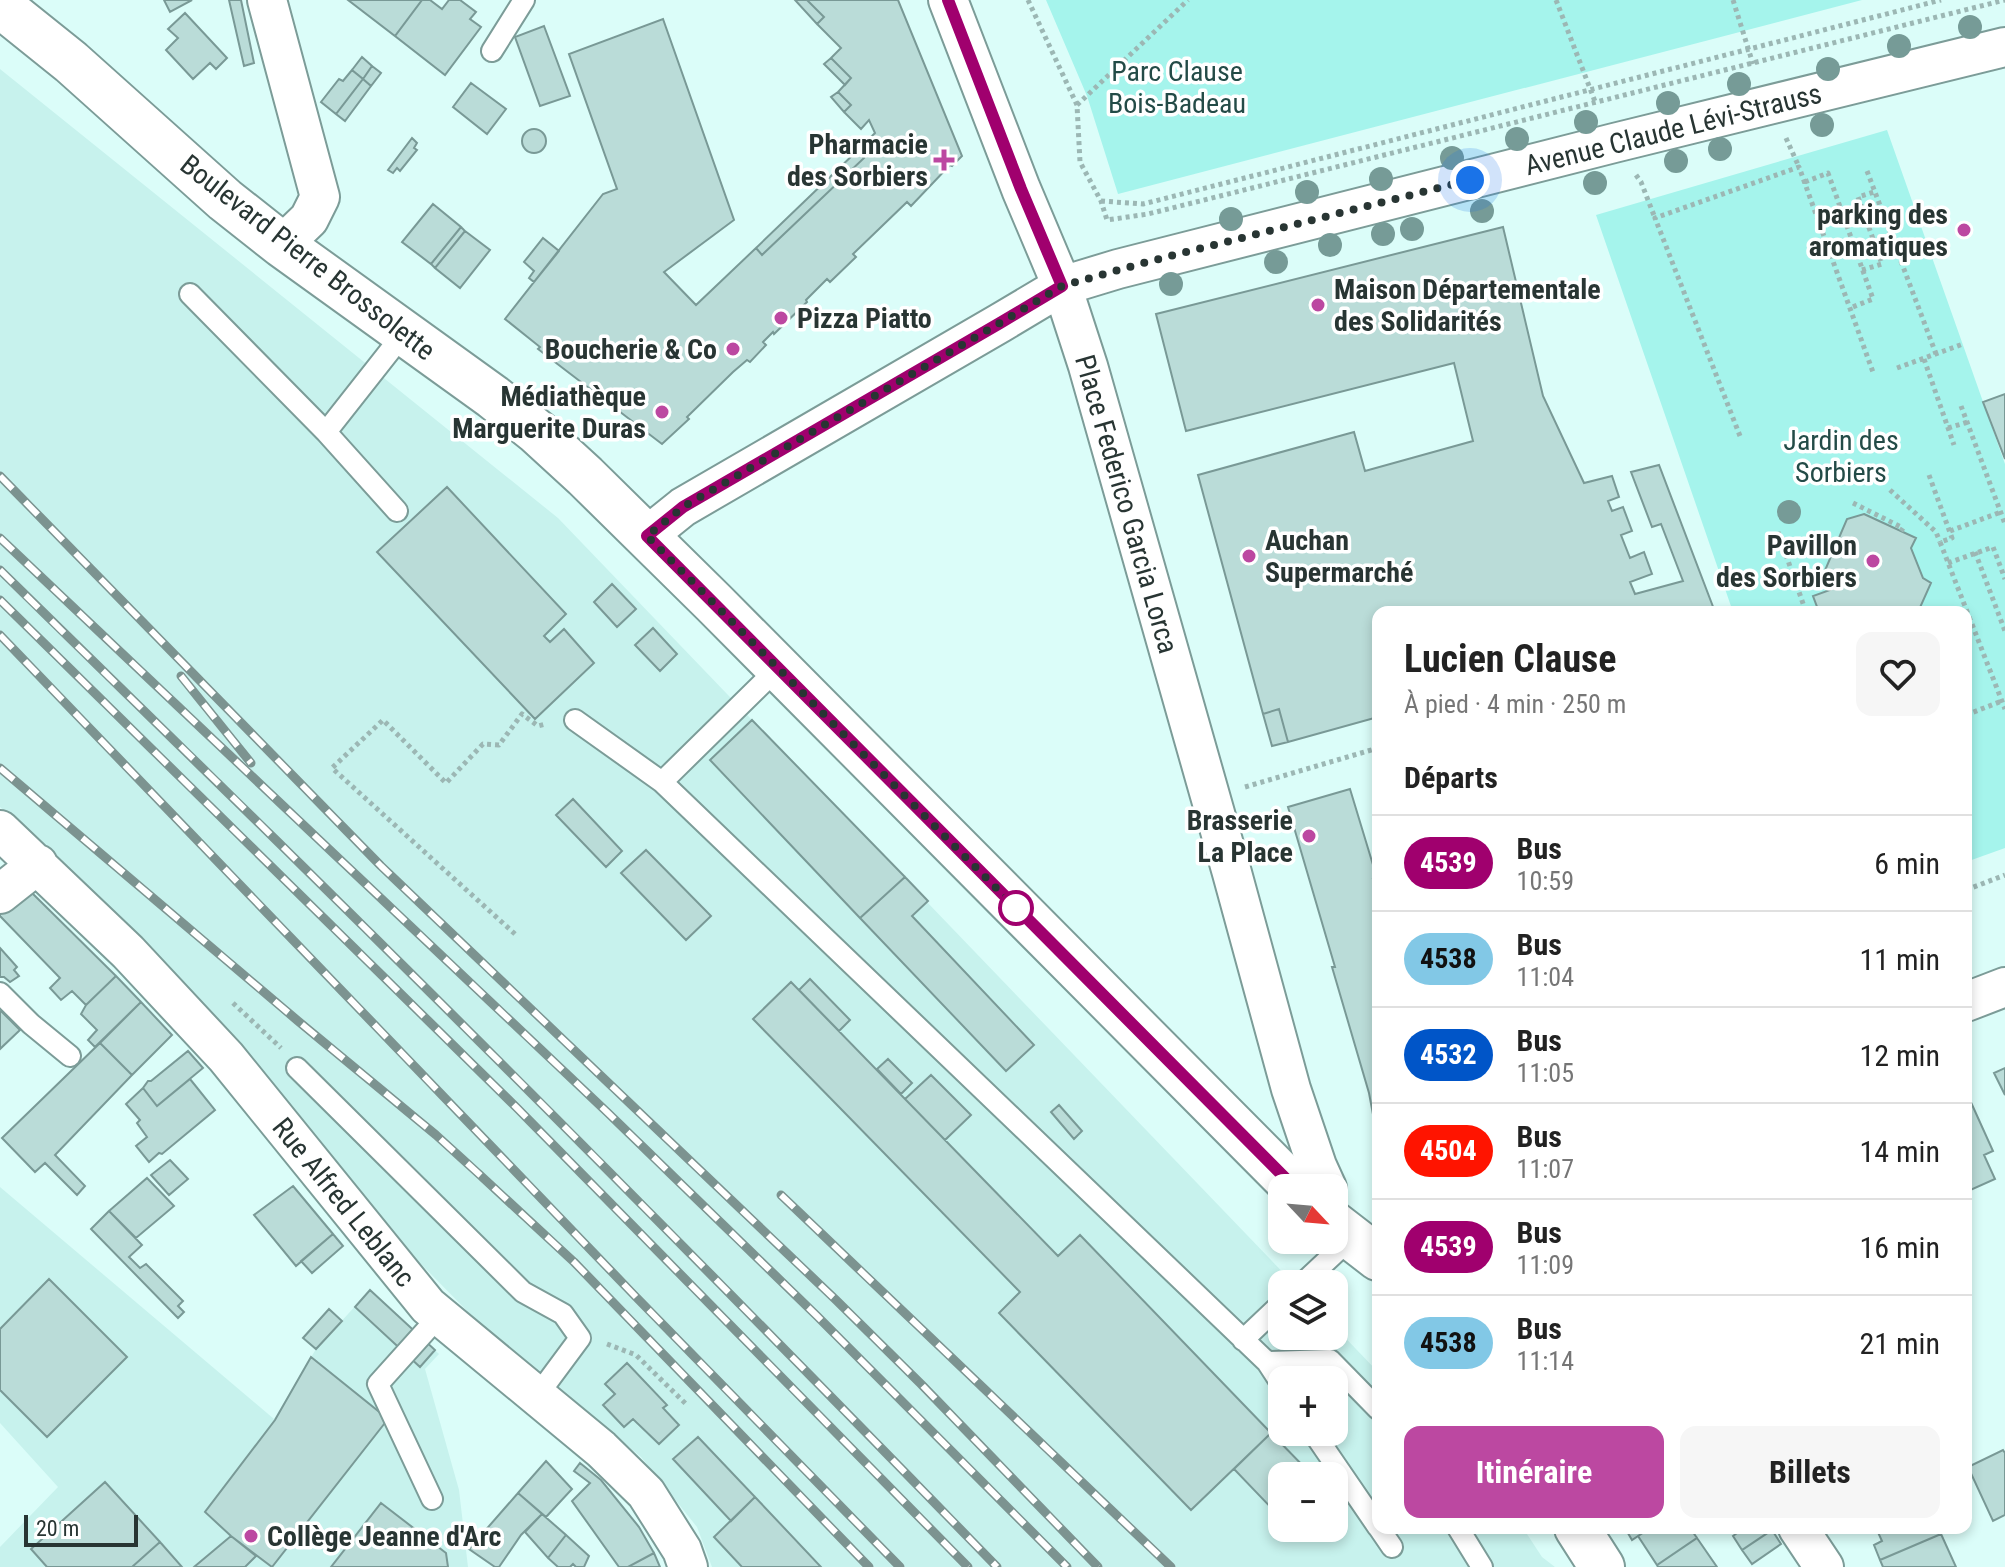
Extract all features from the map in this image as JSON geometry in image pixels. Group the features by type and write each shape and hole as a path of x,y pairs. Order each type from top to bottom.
{"main road":[{"name":"Boulevard Pierre Brossolette","path":"0,5 71,62 225,200 537,432 647,536 1281,1174"},
{"path":"1581,1534 1602,1567"}],"street":[{"path":"267,0 320,197 309,219 282,245"},
{"name":"Place Federico Garcia Lorca","path":"948,0 1062,286 1088,366 1291,1089 1321,1174"},
{"name":"Avenue Claude Lévi-Strauss","path":"1062,286 1133,265 1614,143 2005,47"},
{"path":"647,536 683,507 1062,286"},
{"name":"Rue Alfred Leblanc","path":"0,830 128,952 226,1057 428,1306 601,1449 646,1493 682,1550 688,1567"},
{"path":"0,894 38,864"},
{"path":"1972,1000 2005,987"},
{"path":"1802,1534 1824,1567"}],"lane":[{"path":"492,51 524,0"},
{"path":"190,294 326,432 397,511"},
{"path":"326,432 404,333"},
{"path":"662,782 778,668"},
{"path":"575,720 662,782 1270,1366"},
{"path":"0,993 70,1056"},
{"path":"297,1068 523,1292 563,1314 580,1338 537,1396"},
{"path":"1316,1270 1355,1230"},
{"path":"432,1499 378,1384 440,1315"},
{"path":"1243,1340 1268,1316"},
{"path":"1267,1362 1330,1360 1372,1403"},
{"path":"1323,1446 1372,1518"},
{"path":"1383,1534 1392,1547"},
{"path":"1462,1534 1482,1567"}],"path":[{"path":"1028,0 1077,105 1080,162 1101,201 1107,220 1148,214 2005,0"},
{"path":"1077,105 1188,0"},
{"path":"1556,0 1614,143"},
{"path":"1733,0 1767,105"},
{"path":"1101,201 1143,204 1941,0"},
{"path":"1740,436 1655,218 1799,167 1874,375"},
{"path":"1867,171 1936,354"},
{"path":"1805,182 1828,173 1873,299 1850,308"},
{"path":"1862,270 1882,264 1858,197 1874,192"},
{"path":"1897,368 1963,344"},
{"path":"1924,359 1954,445"},
{"path":"1961,406 2005,524"},
{"path":"1948,428 1968,422"},
{"path":"1929,475 1952,538 1940,542"},
{"path":"1890,490 1936,532 1965,606"},
{"path":"1853,503 1903,528 1901,531"},
{"path":"1950,531 2001,512"},
{"path":"1778,532 1804,606"},
{"path":"1948,563 1993,547 2005,579"},
{"path":"1975,552 2005,631"},
{"path":"1972,624 2004,706 1972,714"},
{"path":"515,934 332,768 383,720 446,783 483,744 499,745 522,714 538,726 575,720"},
{"path":"1240,789 1372,750"},
{"path":"1972,888 2005,875"},
{"path":"580,1338 614,1345 636,1355 687,1405"}],"shaded area":[{"path":"0,69 558,518 1281,1270 1268,1270 1268,1350 1348,1350 1348,1341 1372,1366 1372,1534 1527,1534 1542,1557 1555,1567 712,1567 697,1527 641,1457 484,1328 418,1261 245,1049 0,807"},
{"path":"0,1187 274,1419 316,1349 370,1290 439,1354 425,1369 459,1490 468,1567 0,1567 0,1547 58,1487 0,1423"}],"green space":[{"name":"Parc Clause Bois-Badeau","path":"1046,0 1862,0 1118,194 1087,96"},
{"name":"Jardin des Sorbiers","path":"1887,130 2005,464 2005,848 1972,860 1972,606 1731,606 1596,215"}],"building":[{"path":"164,0 192,0 170,12"},
{"path":"229,0 241,0 254,63 244,66"},
{"path":"348,0 422,0 395,36"},
{"path":"422,0 430,0 442,9 449,0 460,0 476,12 470,19 481,27 445,75 395,36"},
{"path":"795,0 807,0 824,17 817,24"},
{"path":"807,0 898,0 962,156 911,206 907,202 853,254 856,257 830,282 827,279 763,342 766,345 750,362 747,360 733,372 662,444 538,349 540,347 505,319 603,194 617,189 569,54 663,19 734,220 664,272 696,305 756,248 762,255 864,158 857,151 875,133 869,120 861,129 844,112 851,105 838,92 851,78 831,58 841,48 817,24 824,17"},
{"path":"185,13 227,58 216,69 210,63 193,79 166,50 178,38 168,29"},
{"path":"544,26 570,96 540,106 515,37"},
{"path":"362,57 372,66 363,79 352,70"},
{"path":"831,58 851,78 845,85 824,64"},
{"path":"372,66 381,73 371,86 363,79"},
{"path":"352,70 363,79 336,114 321,102 339,79 343,81"},
{"path":"363,79 371,86 345,121 336,114"},
{"path":"471,83 506,109 487,134 453,107"},
{"path":"838,92 851,105 844,112 831,97"},
{"path":"534,129 543,132 546,141 543,150 534,153 525,150 522,141 525,132"},
{"path":"412,138 417,143 414,148 417,150 400,171 397,168 393,173 388,170"},
{"path":"857,151 864,158 762,255 756,248"},
{"path":"433,204 461,227 431,264 402,242"},
{"path":"461,227 465,231 435,268 431,264"},
{"path":"1503,227 1543,396 1584,483 1612,476 1619,497 1608,501 1612,511 1623,507 1632,531 1621,535 1630,558 1644,552 1652,574 1630,582 1635,594 1683,581 1661,524 1652,527 1631,472 1659,465 1713,606 1372,606 1372,719 1288,742 1279,709 1263,714 1198,475 1354,432 1365,471 1473,441 1454,363 1186,431 1156,314"},
{"path":"465,231 490,250 460,288 435,268"},
{"path":"543,238 559,251 534,282 529,278 534,271 524,262"},
{"path":"2005,394 2005,459 1983,402"},
{"path":"447,487 566,614 544,636 550,642 564,629 594,663 535,719 377,552"},
{"name":"Pavillon des Sorbiers","path":"1864,514 1916,538 1911,548 1923,578 1931,583 1921,606 1817,606 1813,596 1830,590 1823,575 1847,519"},
{"path":"612,584 636,609 617,627 594,602"},
{"path":"653,628 677,654 660,671 635,645"},
{"path":"1279,709 1288,742 1272,746 1263,714"},
{"path":"752,720 905,877 860,918 710,760"},
{"path":"1350,789 1372,862 1372,1109 1332,967 1335,967 1288,807"},
{"path":"573,799 622,851 606,867 556,815"},
{"path":"646,850 711,916 686,940 621,873"},
{"path":"905,877 928,901 912,916 1034,1045 1006,1071 860,918"},
{"path":"30,891 116,976 86,1005 72,991 61,1000 50,988 60,978 0,916"},
{"path":"0,948 17,967 14,970 19,976 10,982 0,977"},
{"path":"116,976 141,1002 95,1047 88,1040 97,1030 81,1014 86,1005"},
{"path":"810,979 850,1020 839,1031 799,990"},
{"path":"791,982 1058,1256 1080,1235 1268,1430 1268,1436 1191,1510 999,1313 1020,1292 753,1019"},
{"path":"141,1002 172,1035 132,1075 100,1043"},
{"path":"0,1012 20,1030 0,1049"},
{"path":"100,1043 132,1075 55,1155 85,1186 77,1195 45,1163 35,1172 2,1138"},
{"path":"188,1051 203,1068 157,1106 143,1088"},
{"path":"888,1059 912,1083 901,1094 877,1069"},
{"path":"2005,1068 2005,1095 1994,1073"},
{"path":"931,1075 971,1115 945,1140 905,1099"},
{"path":"190,1079 215,1110 149,1162 136,1146 147,1137 137,1123 140,1120 126,1104 143,1088 157,1106"},
{"path":"1059,1105 1082,1131 1074,1139 1051,1112"},
{"path":"1972,1105 1993,1151 1984,1155 1995,1179 1972,1189"},
{"path":"170,1160 188,1179 169,1195 151,1175"},
{"path":"147,1178 174,1206 136,1238 109,1211"},
{"path":"293,1186 333,1234 296,1266 254,1215"},
{"path":"109,1211 142,1245 129,1257 140,1268 146,1264 183,1301 178,1306 184,1312 178,1318 91,1229"},
{"path":"333,1234 343,1246 312,1273 301,1261"},
{"path":"49,1279 127,1357 47,1437 0,1390 0,1329"},
{"path":"370,1290 435,1350 420,1367 355,1307"},
{"path":"329,1309 342,1321 316,1349 303,1338"},
{"path":"311,1357 388,1419 272,1567 205,1512 275,1420"},
{"path":"627,1363 667,1405 663,1408 679,1425 659,1444 633,1419 624,1427 603,1405 615,1394 605,1384"},
{"path":"1268,1436 1268,1446 1284,1446 1299,1462 1268,1462 1268,1504 1234,1469"},
{"path":"698,1437 755,1497 731,1521 673,1459"},
{"path":"2003,1450 2005,1453 2005,1515 1993,1521 1972,1476 1972,1465"},
{"path":"546,1461 572,1489 546,1517 518,1493"},
{"path":"580,1463 601,1480 639,1527 654,1553 628,1567 619,1567 572,1501 590,1483 574,1471"},
{"path":"105,1482 160,1542 132,1567 47,1567 31,1549"},
{"path":"518,1493 542,1514 521,1535 499,1567 495,1567 469,1549"},
{"path":"755,1497 821,1567 742,1567 714,1537"},
{"path":"381,1503 446,1553 448,1567 331,1567"},
{"path":"542,1514 566,1535 548,1558 525,1532"},
{"path":"1694,1534 1697,1538 1657,1565 1638,1536"},
{"path":"1736,1534 1766,1534 1742,1550 1733,1536"},
{"path":"1766,1534 1775,1534 1781,1544 1752,1564 1742,1550"},
{"path":"1879,1534 1941,1534 1880,1560 1874,1545 1882,1541"},
{"path":"1941,1534 1956,1567 1883,1567 1880,1560"},
{"path":"566,1535 589,1556 584,1567 573,1564 558,1567 548,1558"},
{"path":"231,1536 256,1556 245,1567 194,1567"},
{"path":"1697,1538 1717,1567 1658,1567 1657,1565"},
{"path":"160,1542 182,1567 132,1567"},
{"path":"654,1553 660,1567 628,1567"}],"railway":[{"path":"0,476 381,866 836,1300 1098,1567"},
{"path":"0,538 608,1113 817,1316 1067,1567"},
{"path":"0,570 460,1022 997,1567"},
{"path":"0,600 517,1108 968,1567"},
{"path":"0,635 900,1567"},
{"path":"181,676 251,763"},
{"path":"0,768 480,1175 574,1262 869,1567"},
{"path":"781,1195 1171,1567"}],"bus line":[{"name":"4539","path":"948,0 1062,286 683,507 647,536 1281,1174"}],"place":[{"name":"Pharmacie des Sorbiers","path":"944,160"},
{"name":"parking des aromatiques","path":"1964,230"},
{"name":"Maison Départementale des Solidarités","path":"1318,305"},
{"name":"Pizza Piatto","path":"781,318"},
{"name":"Boucherie & Co","path":"733,349"},
{"name":"Médiathèque Marguerite Duras","path":"662,412"},
{"name":"Auchan Supermarché","path":"1249,556"},
{"name":"Pavillon des Sorbiers","path":"1873,561"},
{"name":"Brasserie La Place","path":"1309,836"},
{"name":"Collège Jeanne d'Arc","path":"251,1536"}],"route":[{"path":"1016,908 647,536 683,507 1062,286 1470,180"}]}
